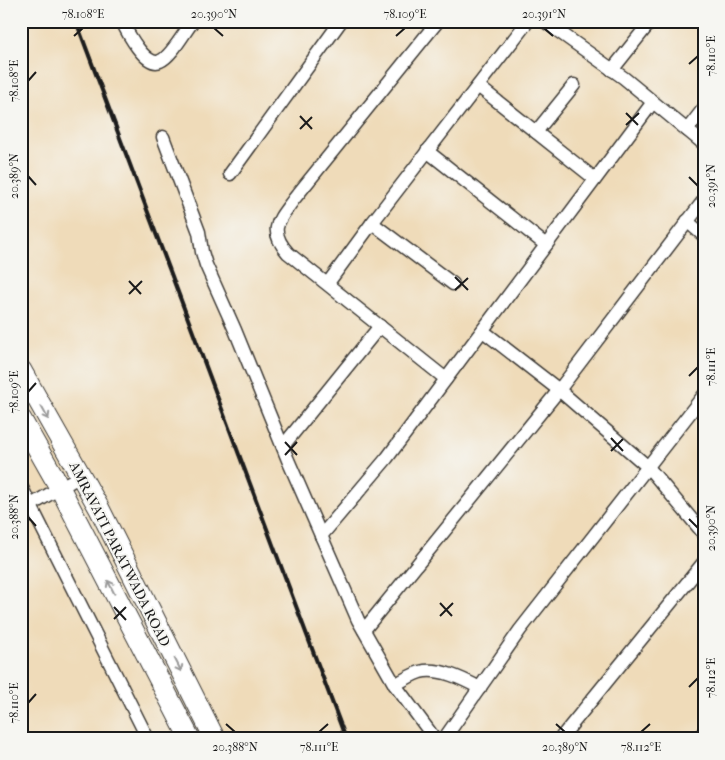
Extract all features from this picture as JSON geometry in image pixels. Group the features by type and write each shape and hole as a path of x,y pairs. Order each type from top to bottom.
{"main road":[{"name":"AMRAVATI PARATWADA ROAD","path":"21,370 99,508 215,739"},
{"name":"AMRAVATI PARATWADA ROAD","path":"21,419 60,488 190,739"}],"street":[{"path":"122,21 144,56 152,62 160,62 166,57 192,21"},
{"path":"230,174 341,21"},
{"path":"438,21 277,222 277,234 280,244 288,253 446,379"},
{"path":"328,283 372,222 528,21"},
{"path":"612,70 651,21"},
{"path":"545,22 612,70 704,144"},
{"path":"536,132 574,85"},
{"path":"478,86 595,179"},
{"path":"321,536 387,458 653,102"},
{"path":"687,130 704,108"},
{"path":"163,137 199,232 206,265 321,536 364,630 395,685 435,739"},
{"path":"427,151 546,245"},
{"path":"364,630 559,390 704,200"},
{"path":"687,221 704,236"},
{"path":"372,222 453,284"},
{"path":"283,446 380,326"},
{"path":"483,331 559,390 648,466 704,534"},
{"path":"444,739 520,630 704,395"},
{"path":"26,508 80,476"},
{"path":"21,486 26,508 148,739"},
{"path":"560,739 704,562"},
{"path":"395,685 414,674 430,671 456,676 480,688"},
{"path":"698,739 704,732"}],"railway":[{"path":"76,21 346,739"}]}
